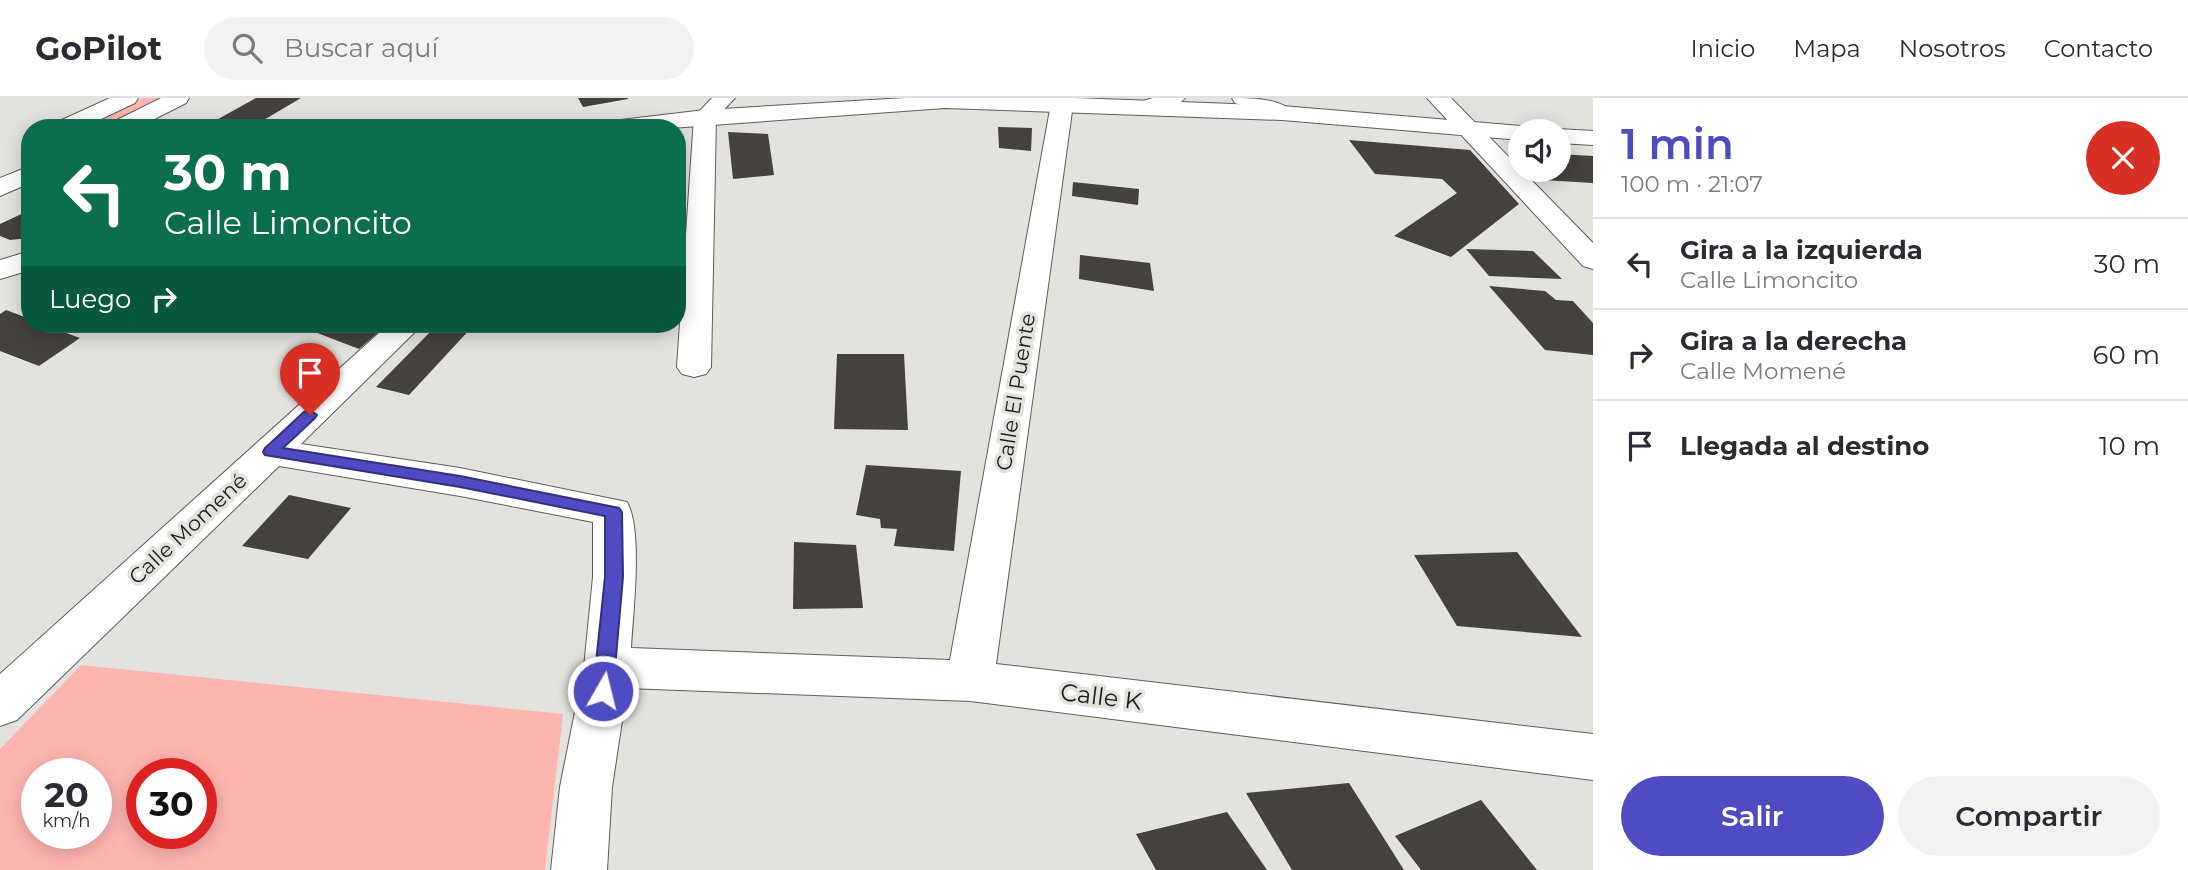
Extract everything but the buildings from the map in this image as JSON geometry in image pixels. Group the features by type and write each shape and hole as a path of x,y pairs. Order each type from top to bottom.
{"main road":[{"path":"83,119 127,98"},
{"path":"137,119 178,98"},
{"path":"1148,107 1174,98"},
{"path":"1243,98 1282,113"},
{"path":"1438,98 1472,130 1593,260"},
{"path":"658,119 715,107 1061,101 1282,113 1508,133"},
{"name":"Calle El Puente","path":"970,681 1061,101"},
{"path":"694,367 715,107"},
{"path":"1571,137 1593,138"},
{"path":"0,188 21,178"},
{"path":"0,270 21,263"},
{"name":"Calle Momené","path":"0,705 397,333"},
{"path":"271,452 460,482 613,512 614,577 607,667 586,787 579,870"},
{"name":"Calle K","path":"607,667 970,681 1593,757"}],"shaded area":[{"path":"143,98 168,98 127,119 99,119"},
{"path":"81,665 563,714 545,870 0,870 0,749"}],"route":[{"path":"310,415 271,452 460,482 613,512 614,577 603,691"}]}
